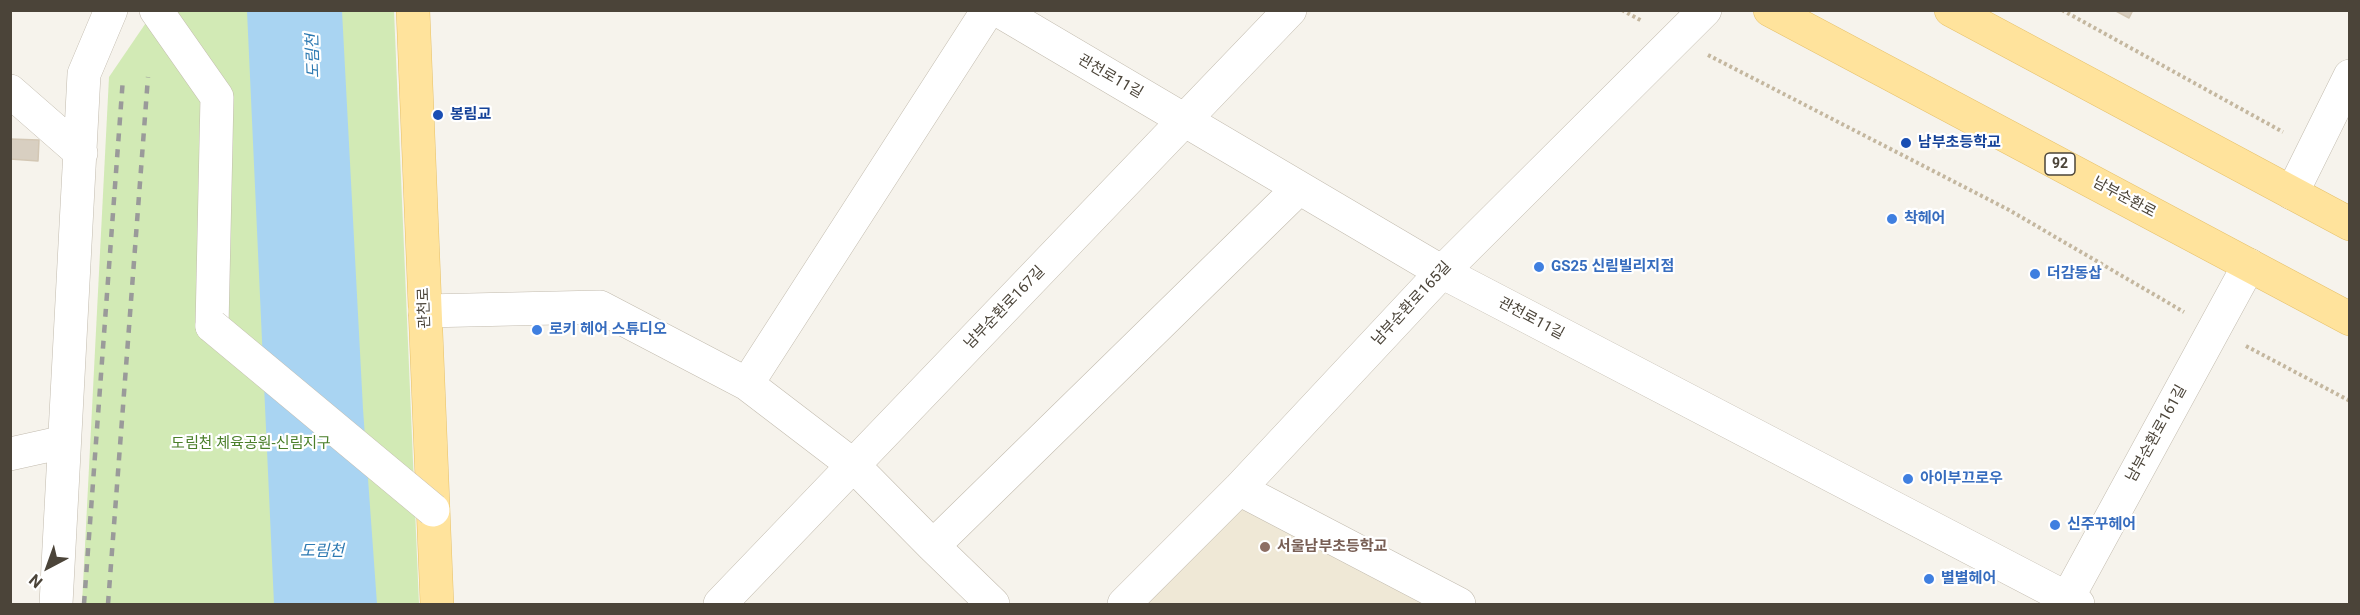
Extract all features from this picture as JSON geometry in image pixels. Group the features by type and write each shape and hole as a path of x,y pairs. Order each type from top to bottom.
{"main road":[{"name":"관천로","path":"413,10 437,604"},
{"name":"남부순환로","path":"1770,10 2349,319"},
{"path":"1951,10 2349,224"}],"street":[{"path":"56,604 84,74 111,10"},
{"path":"156,10 217,97 212,326 433,510"},
{"path":"747,384 988,10"},
{"name":"관천로11길","path":"998,10 1442,272 2068,603"},
{"name":"남부순환로167길","path":"720,604 1290,10"},
{"name":"남부순환로165길","path":"1124,604 1239,489 1442,272 1705,10"},
{"path":"2292,193 2349,76"},
{"path":"10,92 81,153"},
{"path":"933,546 1299,188"},
{"name":"남부순환로161길","path":"2068,603 2249,265"},
{"path":"425,311 600,307 747,384 853,465 993,604"},
{"path":"10,454 64,442"},
{"path":"1239,489 1459,604"}],"path":[{"path":"1622,10 2009,210 2214,329 2349,401"},
{"path":"2062,10 2314,149"}],"shaded area":[{"name":"서울남부초등학교","path":"1239,489 1459,604 1124,604"}],"green space":[{"name":"도림천 체육공원-신림지구","path":"154,11 394,11 419,604 82,604 109,77"}],"water":[{"name":"도림천","path":"247,11 342,11 363,409 377,604 274,604"}],"building":[{"path":"2114,10 2133,10 2129,18"},
{"path":"10,139 39,140 38,161 10,159"}],"railway":[{"path":"108,604 148,77"},
{"path":"84,604 123,78"}],"place":[{"name":"봉림교","path":"438,115"},
{"name":"남부초등학교","path":"1906,143"},
{"name":"착헤어","path":"1892,219"},
{"name":"GS25 신림빌리지점","path":"1539,267"},
{"name":"더감동삽","path":"2035,274"},
{"name":"로키 헤어 스튜디오","path":"537,330"},
{"name":"아이부끄로우","path":"1908,479"},
{"name":"신주꾸헤어","path":"2055,525"},
{"name":"서울남부초등학교","path":"1265,547"},
{"name":"별별헤어","path":"1929,579"}]}
